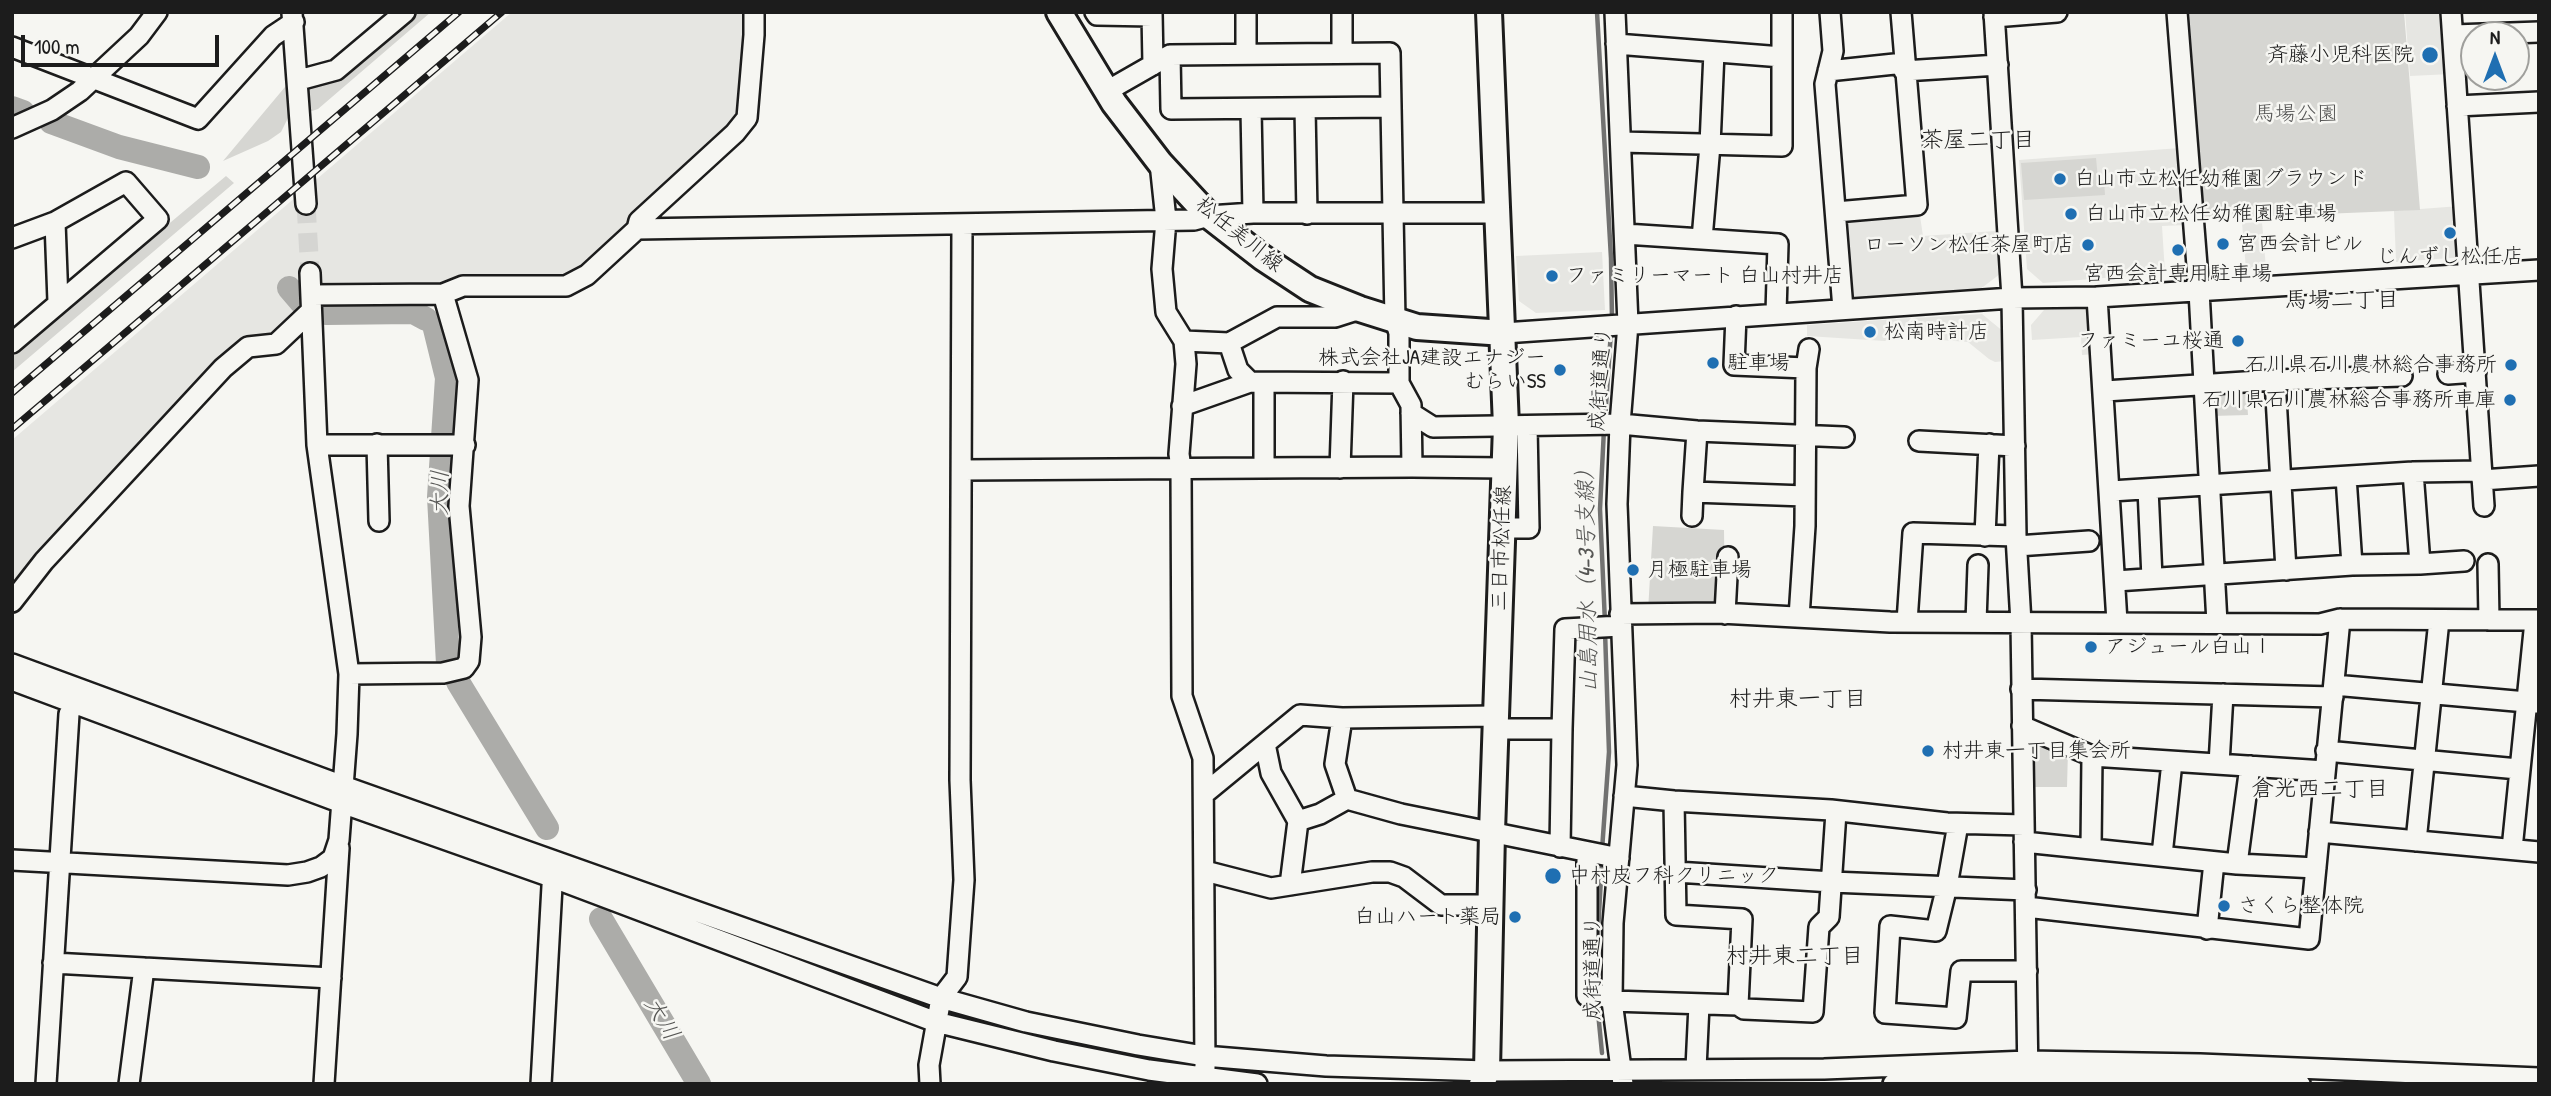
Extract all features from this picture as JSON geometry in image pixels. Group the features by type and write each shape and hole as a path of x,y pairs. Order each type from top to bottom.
{"main road":[{"name":"松任美川線","path":"1059,12 1107,91 1160,163 1209,216 1263,258 1310,289 1360,309 1417,327 1504,333"},
{"name":"三日市松任線","path":"1484,1077 1504,468 1516,426 1504,333 1489,12"}],"street":[{"path":"12,128 52,110 80,91 139,36 156,12"},
{"path":"299,80 336,70 405,12"},
{"path":"12,602 44,561 223,368 248,347 276,344 311,303 443,294 463,286 566,286 587,275 637,229 639,221 735,133 747,118 754,12"},
{"path":"1096,12 1097,15 1152,14 1171,109 1389,107"},
{"path":"1246,12 1246,54"},
{"path":"1342,12 1342,53"},
{"name":"成街道通り","path":"1615,12 1625,234 1608,424 1617,504 1613,623 1627,765 1624,796 1602,855 1613,923 1602,997 1622,1076"},
{"path":"1621,142 1782,146 1782,12"},
{"path":"1830,12 1833,51 1825,84 1843,309"},
{"path":"1836,212 1917,205 1901,12"},
{"path":"2028,1070 2021,623 2012,298 1994,15 2057,12"},
{"path":"2177,12 2199,291 2217,623"},
{"path":"2451,12 2484,506"},
{"path":"12,47 198,119 293,17"},
{"path":"293,17 306,204"},
{"path":"2454,35 2539,32"},
{"path":"1616,44 1782,57"},
{"path":"1107,91 1161,60 1246,54 1390,52 1395,320 1399,332 1399,383 1411,405 1412,467"},
{"path":"1703,239 1714,52"},
{"path":"1828,71 1997,65"},
{"path":"2458,106 2539,102"},
{"path":"1305,108 1307,214"},
{"path":"1251,109 1253,213"},
{"path":"1160,163 1166,220 1162,269 1166,312 1184,341 1186,364 1179,454 1182,696 1203,758 1205,1077"},
{"path":"12,343 158,219 126,182 55,222 14,233"},
{"path":"637,229 1194,220 1209,216 1253,213 1498,213"},
{"path":"55,222 58,302"},
{"path":"930,1084 929,1065 941,998 957,977 964,880 960,780 962,224"},
{"path":"1625,234 1778,244 1776,313"},
{"path":"1504,333 2012,298 2097,298 2539,270"},
{"path":"310,273 317,444 349,674 324,1084"},
{"path":"349,674 443,673 464,668 470,662 471,637 459,506 449,444 468,380 443,294"},
{"path":"2097,298 2105,391 2117,622"},
{"path":"1184,341 1229,343 1277,317 1335,317 1360,309"},
{"path":"1736,316 1734,365 1808,359 1799,617"},
{"path":"1229,343 1238,370 1257,382"},
{"path":"2448,374 2476,372"},
{"path":"2105,391 2275,380 2402,376"},
{"path":"2275,380 2286,570"},
{"path":"1340,468 1343,381"},
{"path":"1182,406 1257,382 1399,383"},
{"path":"1257,382 1264,468"},
{"path":"1411,413 1433,427 1608,424 1844,437"},
{"path":"1502,528 1529,528 1516,426"},
{"path":"1692,516 1697,430"},
{"path":"1919,441 2015,446"},
{"path":"317,444 449,444"},
{"path":"377,444 379,521"},
{"path":"1985,536 1989,444"},
{"path":"963,470 1504,468"},
{"path":"2111,491 2413,472 2539,476"},
{"path":"2413,472 2420,564"},
{"path":"2346,477 2352,565"},
{"path":"2148,489 2152,578"},
{"path":"1693,492 1805,496"},
{"path":"1907,622 1913,533 1985,536 2017,541 2089,541"},
{"path":"1725,614 1728,558"},
{"path":"2116,581 2352,565 2464,561"},
{"path":"2488,564 2489,620"},
{"path":"1976,622 1978,565"},
{"path":"1560,847 1565,629 1725,614 1907,622 2021,623 2320,624 2340,619 2537,620 2533,703 2518,769 2512,849"},
{"path":"1676,872 1947,886 2207,929 2309,939 2340,619"},
{"path":"2416,841 2439,620"},
{"path":"12,650 124,691 138,718"},
{"path":"12,664 138,718 936,1022 1068,1054 1149,1070 1257,1084"},
{"path":"12,680 138,718"},
{"path":"2021,689 2223,694 2333,691 2432,693 2533,703"},
{"path":"2219,764 2223,694"},
{"path":"12,696 18,695 118,728 138,718"},
{"path":"46,1084 69,714"},
{"path":"1204,794 1300,715 1495,723 1562,729"},
{"path":"1342,718 1335,764 1347,799"},
{"path":"2022,726 2092,756 2325,771"},
{"path":"1265,744 1271,773 1298,821 1290,886"},
{"path":"2326,751 2518,769"},
{"path":"2091,848 2092,756"},
{"path":"2162,855 2172,762"},
{"path":"2237,864 2250,766"},
{"path":"342,794 553,858 941,998 1026,1022 1204,1056 1484,1077 1622,1076 1696,1068 2028,1070 2200,1063 2539,1078"},
{"path":"1624,796 1958,824 2091,848 2214,862 2316,868"},
{"path":"1298,821 1320,814 1347,799 1401,814 1602,855 1587,996 1813,1012 1819,927 1829,917 1836,812"},
{"path":"1674,801 1676,915 1742,919 1738,1005"},
{"path":"1958,824 1936,931 1890,926 1885,1013 1956,1018 1961,971 2026,971"},
{"path":"2319,832 2539,852"},
{"path":"12,860 288,875 321,867 333,858 339,840"},
{"path":"541,1084 553,858"},
{"path":"2207,929 2214,862"},
{"path":"1205,872 1271,888 1372,872 1390,872 1404,877 1441,905 1490,905"},
{"path":"53,963 331,978"},
{"path":"129,1084 144,968"},
{"path":"1696,1068 1699,1005"},
{"path":"1894,1084 2028,1070 2300,1084"}],"shaded area":[{"path":"512,12 751,12 745,117 566,280 440,291 305,291 304,311 270,335 245,337 12,583 12,440"},
{"name":"斉藤小児科医院","path":"2405,12 2447,12 2451,74 2410,76"},
{"path":"2180,148 2186,225 2162,226 2165,273 2043,283 2027,269 2019,160"},
{"path":"2460,206 2464,257 2396,262 2394,211"},
{"path":"1919,209 1923,236 1996,231 2000,274 1979,290 1850,300 1843,215"},
{"path":"2262,222 2266,268 2246,269 2242,223"},
{"path":"1602,252 1605,310 1536,313 1519,301 1516,256"},
{"path":"2093,308 2096,354 2082,355 2081,337 2032,340 2031,325 2044,310"},
{"path":"1982,314 2004,332 2005,361 1995,362 1968,342 1941,340 1909,324 1914,318"},
{"name":"松南時計店","path":"1911,318 1902,330 1885,341 1807,336 1807,325"}],"green space":[{"path":"413,12 431,12 318,109 306,113 305,89 328,84"},
{"name":"馬場公園","path":"2183,12 2404,12 2420,210 2201,219"},
{"path":"290,81 293,108 281,132 268,141 223,161"},
{"name":"白山市立松任幼稚園グラウンド","path":"2096,158 2098,179 2104,179 2105,195 2024,200 2021,163"},
{"path":"226,176 234,183 12,372 12,355"},
{"path":"2246,387 2248,415 2212,416 2211,389"},
{"path":"1653,526 1724,530 1725,611 1648,611"},
{"path":"2032,736 2068,750 2067,787 2032,787"}],"waterway":[{"name":"山島用水（4-3号支線）","path":"1597,12 1612,319"},
{"name":"大川","path":"12,108 23,112"},
{"name":"大川","path":"51,122 119,147 198,167"},
{"name":"大川","path":"289,288 301,302"},
{"name":"大川","path":"326,313 413,312 426,319"},
{"name":"大川","path":"434,325 447,378 439,497 448,664"},
{"name":"山島用水（4-3号支線）","path":"1605,420 1611,331"},
{"name":"山島用水（4-3号支線）","path":"1604,429 1600,509 1605,623"},
{"name":"山島用水（4-3号支線）","path":"1602,850 1609,752 1605,631"},
{"name":"大川","path":"458,682 547,828"},
{"name":"山島用水（4-3号支線）","path":"1596,969 1602,859"},
{"name":"大川","path":"601,919 699,1084"},
{"name":"山島用水（4-3号支線）","path":"1597,1002 1602,1053"}],"tunnel":[{"path":"306,204 310,273"}],"railway":[{"path":"12,393 459,12"},
{"path":"12,429 502,12"}],"place":[{"name":"斉藤小児科医院","path":"2430,55"},
{"name":"白山市立松任幼稚園グラウンド","path":"2060,179"},
{"name":"白山市立松任幼稚園駐車場","path":"2071,214"},
{"name":"じんずし松任店","path":"2450,233"},
{"name":"宮西会計ビル","path":"2223,244"},
{"name":"ローソン松任茶屋町店","path":"2088,245"},
{"name":"宮西会計専用駐車場","path":"2178,250"},
{"name":"ファミリーマート 白山村井店","path":"1552,276"},
{"name":"松南時計店","path":"1870,332"},
{"name":"ファミーユ桜通","path":"2238,341"},
{"name":"駐車場","path":"1713,363"},
{"name":"石川県石川農林総合事務所","path":"2511,365"},
{"name":"株式会社JA建設エナジー むらいSS","path":"1560,370"},
{"name":"石川県石川農林総合事務所車庫","path":"2510,400"},
{"name":"月極駐車場","path":"1633,570"},
{"name":"アジュール白山Ⅰ","path":"2091,647"},
{"name":"村井東一丁目集会所","path":"1928,751"},
{"name":"中村皮フ科クリニック","path":"1553,876"},
{"name":"さくら整体院","path":"2224,906"},
{"name":"白山ハート薬局","path":"1515,917"}],"district":[{"name":"茶屋二丁目","path":"1978,141"},
{"name":"馬場二丁目","path":"2342,301"},
{"name":"村井東一丁目","path":"1798,700"},
{"name":"倉光西二丁目","path":"2320,790"},
{"name":"村井東二丁目","path":"1795,957"}]}
